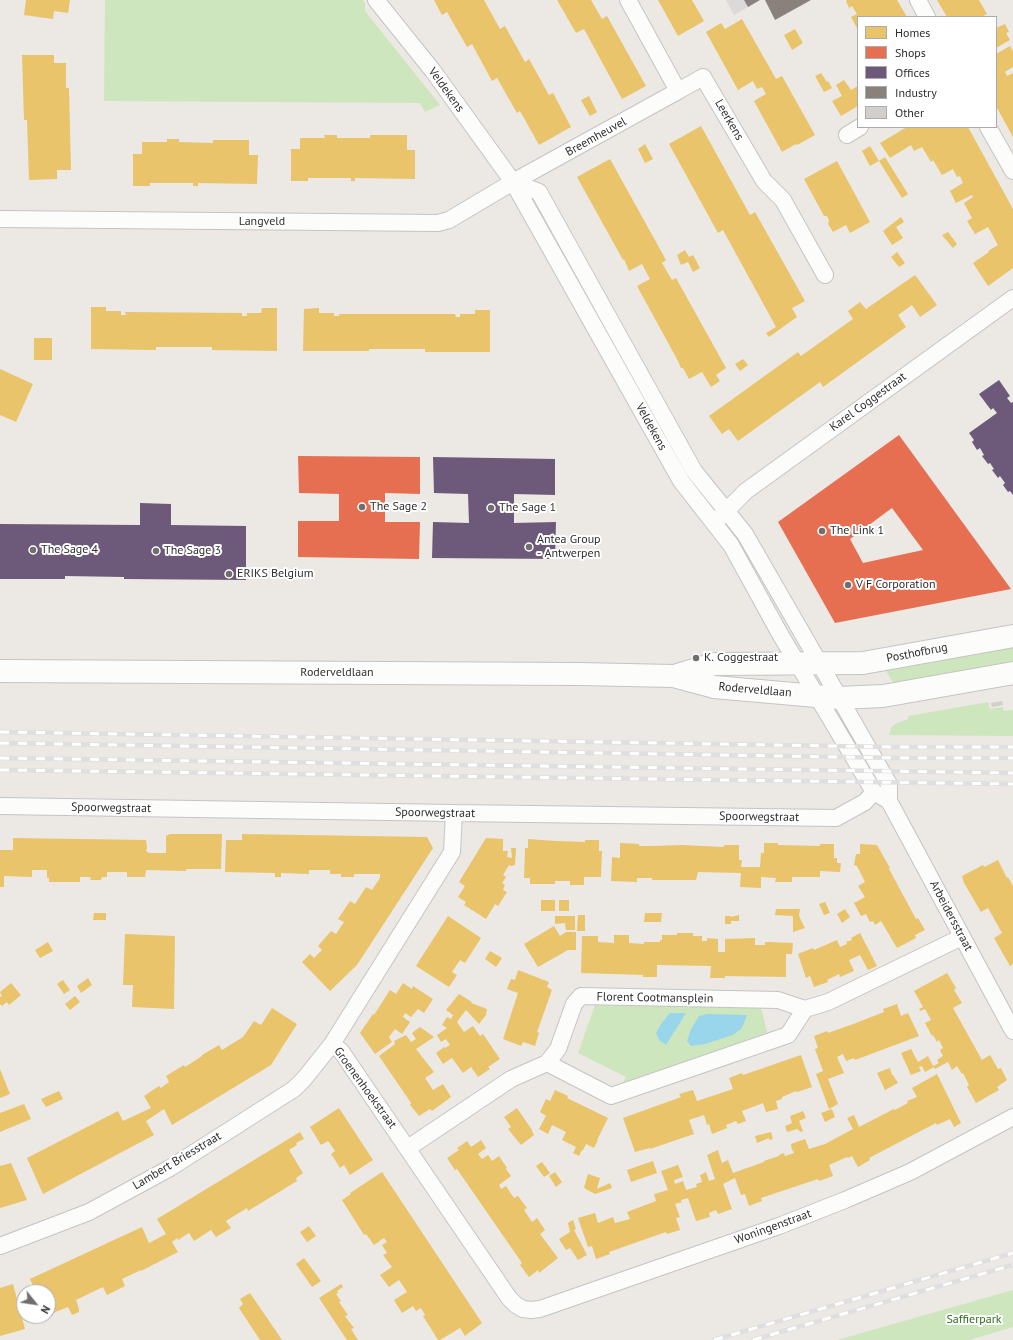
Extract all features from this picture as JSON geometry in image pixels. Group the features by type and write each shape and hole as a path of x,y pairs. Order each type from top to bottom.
{"street":[{"name":"Veldekens","path":"376,0 432,71 513,182 681,481 714,523"},
{"path":"628,0 678,91"},
{"path":"918,0 926,16"},
{"name":"Leerkens","path":"678,91 703,77 764,181 783,200 826,275"},
{"name":"Breemheuvel","path":"513,182 678,91"},
{"path":"989,128 1013,171"},
{"name":"Veldekens","path":"513,182 539,192 694,471 726,511"},
{"name":"Langveld","path":"0,218 438,223 449,220 513,182"},
{"name":"Karel Coggestraat","path":"714,523 746,491 1013,298"},
{"path":"594,326 609,318"},
{"path":"726,511 744,534 820,664 839,709 870,797 889,801"},
{"path":"714,523 731,545 817,696"},
{"name":"Posthofbrug","path":"820,664 863,663 1013,636"},
{"name":"Roderveldlaan","path":"673,676 714,664 820,664"},
{"name":"Roderveldlaan","path":"0,671 573,674 673,676 714,687 817,696 839,709"},
{"path":"839,709 883,696 1013,673"},
{"name":"Arbeidersstraat","path":"839,709 889,784 889,801 1013,1031"},
{"name":"Spoorwegstraat","path":"0,806 454,814 836,818 870,797"},
{"name":"Groenenhoekstraat","path":"454,814 452,852 332,1044 341,1051 509,1298 523,1308"},
{"path":"547,1063 611,1096 788,1035 805,1009 828,1002 962,937"},
{"name":"Florent Cootmansplein","path":"408,1148 511,1079 547,1063 558,1049 574,1004 581,996 778,1000 805,1009"},
{"name":"Lambert Briesstraat","path":"0,1246 89,1212 170,1168 294,1089 332,1044"},
{"name":"Woningenstraat","path":"523,1308 540,1309 786,1224 910,1172 1013,1117"}],"shaded area":[{"path":"726,0 760,0 734,15"}],"green space":[{"path":"105,0 363,0 365,3 365,11 440,105 425,112 420,103 104,101"},
{"path":"1013,647 1013,663 895,686 886,671"},
{"path":"988,702 990,709 1003,707 1004,711 1013,710 1013,736 889,735 891,728 895,724 908,719 908,716"},
{"path":"595,1005 761,1007 768,1035 619,1090 626,1077 578,1053"},
{"name":"Saffierpark","path":"1013,1290 1013,1327 970,1340 837,1340"}],"water":[{"path":"670,1013 686,1013 666,1045 659,1040 656,1033"},
{"path":"707,1014 747,1015 742,1028 733,1035 705,1044 691,1046 687,1041 691,1029 699,1016"}],"building: Homes":[{"path":"26,0 70,0 68,13 54,11 53,19 24,15"},
{"path":"434,0 484,0 500,29 505,26 525,62 529,59 549,95 553,93 571,127 539,145 520,111 517,113 497,78 492,81 472,44 467,47 447,12 442,15"},
{"path":"557,0 591,0 602,19 607,16 646,86 622,99 584,29 576,33"},
{"path":"658,0 692,0 704,21 678,36"},
{"path":"897,0 906,16 857,16 857,28 851,17 857,14 852,6 849,8 846,1"},
{"path":"937,0 979,0 987,14 983,16 946,16"},
{"path":"742,19 776,79 782,76 815,135 782,152 754,101 766,94 762,87 757,89 753,81 738,90 706,32 721,23 725,29"},
{"path":"1005,24 1009,32 1006,33 1010,40 997,47 997,28"},
{"path":"795,29 803,43 792,50 784,35"},
{"path":"1010,46 1013,51 1013,67 1005,72 1007,76 1013,73 1013,137 997,108 997,53"},
{"path":"22,55 54,55 54,63 66,63 66,88 69,88 71,170 57,170 57,179 29,180 27,120 24,120"},
{"path":"821,73 832,88 824,92 815,76"},
{"path":"844,80 851,90 857,87 857,107 841,116 832,101 842,96 836,85"},
{"path":"589,96 597,112 590,116 581,100"},
{"path":"701,126 750,215 755,212 805,301 792,308 797,317 769,337 766,333 776,327 723,230 718,233 669,144"},
{"path":"905,128 969,128 1013,209 1013,268 988,286 973,263 998,245 988,227 975,234 967,221 972,218 964,203 973,197 972,195 956,203 950,191 963,183 960,176 957,177 953,169 942,175 933,160 931,162 922,147 914,151 911,145 890,158 880,143"},
{"path":"324,135 337,135 337,138 370,138 370,135 407,135 407,150 415,150 415,179 355,178 355,181 351,181 351,178 308,178 308,181 291,181 291,149 300,149 300,138 325,138"},
{"path":"167,139 179,139 179,142 213,143 213,140 249,140 249,155 258,155 257,184 198,183 198,186 193,186 193,183 150,183 150,186 133,186 133,154 142,154 142,142 167,142"},
{"path":"645,144 653,159 645,163 638,149"},
{"path":"870,146 879,161 870,166 862,151"},
{"path":"885,157 908,194 902,198 879,161"},
{"path":"610,159 666,260 662,263 672,280 676,278 726,368 716,375 720,381 711,387 702,372 689,379 683,368 681,368 637,286 650,279 642,264 629,271 624,259 623,260 577,177"},
{"path":"837,161 870,222 850,233 846,225 833,232 828,224 829,221 827,216 824,216 804,179"},
{"path":"901,217 904,222 896,227 903,238 892,245 883,231"},
{"path":"948,232 957,244 953,248 942,235"},
{"path":"685,250 689,257 693,255 700,268 693,272 688,262 681,265 677,255"},
{"path":"897,252 905,263 899,267 891,257"},
{"path":"915,275 937,305 920,317 912,305 898,315 906,327 823,387 820,382 738,441 729,429 722,434 709,416 798,352 801,356 853,319 848,311 860,302 866,309"},
{"path":"91,307 106,307 106,311 121,311 121,315 126,315 125,312 242,313 242,316 247,316 247,313 261,313 262,308 277,308 277,351 212,350 212,347 156,347 156,350 91,349"},
{"path":"319,308 319,313 334,313 334,316 339,316 339,314 455,314 456,317 460,317 460,314 475,314 475,310 490,310 490,352 425,352 425,349 303,351 304,309"},
{"path":"34,338 52,338 52,360 34,360"},
{"path":"743,359 748,365 740,371 735,364"},
{"path":"0,369 33,384 16,422 0,415"},
{"path":"170,834 222,834 221,869 186,869 186,871 146,870 145,877 127,877 127,872 107,872 107,877 102,877 101,880 90,880 91,877 80,877 80,882 49,882 49,878 47,878 47,870 32,870 32,877 4,876 4,887 0,887 0,850 13,850 13,838 146,840 146,851 149,853 166,853 166,836"},
{"path":"242,834 427,837 433,848 357,965 330,991 302,962 310,954 314,958 322,950 318,946 331,931 336,934 344,922 338,919 350,901 355,904 366,887 372,890 380,878 380,874 354,874 354,877 341,877 341,874 330,874 330,870 309,870 309,874 281,873 281,877 275,877 275,873 225,872 226,840 242,840"},
{"path":"486,838 503,839 503,851 508,851 507,857 512,858 511,848 516,848 515,865 509,865 503,875 506,877 502,883 505,885 503,890 507,892 498,906 495,904 486,919 464,905 466,902 458,897 465,886 459,882"},
{"path":"528,839 585,842 585,840 599,840 599,851 602,851 601,877 584,877 584,885 570,885 570,881 555,881 555,884 530,884 530,878 524,878 525,848 528,848"},
{"path":"620,843 639,844 639,846 682,845 724,847 724,845 739,845 739,860 742,860 741,867 760,867 761,853 764,853 764,843 778,843 778,845 820,846 820,844 834,844 834,858 837,858 837,863 841,863 840,872 820,871 820,877 792,877 792,882 775,882 776,878 761,877 761,888 740,887 741,873 698,872 696,880 652,880 652,878 637,878 637,882 611,881 612,857 620,858"},
{"path":"860,844 877,845 916,919 918,918 925,930 915,935 916,938 897,948 881,921 875,925 873,921 870,922 866,914 861,916 854,903 865,897 858,886 865,882 857,866 854,865 856,854 860,854"},
{"path":"998,860 1013,886 1013,964 1010,966 994,938 1002,933 988,908 981,912 964,883 962,876 983,865 984,867"},
{"path":"541,900 555,900 555,911 541,911"},
{"path":"559,900 569,900 569,911 559,911"},
{"path":"825,902 830,913 824,915 819,904"},
{"path":"776,909 800,909 799,916 805,928 793,932 793,916 775,915"},
{"path":"845,909 850,917 842,923 837,914"},
{"path":"94,913 106,913 106,920 93,920"},
{"path":"645,913 662,913 661,922 644,922"},
{"path":"578,915 585,915 585,931 577,931"},
{"path":"739,915 739,921 731,921 731,924 725,924 725,916 731,917"},
{"path":"448,916 481,938 465,963 460,960 452,972 457,975 449,987 416,966"},
{"path":"555,916 575,916 575,930 566,930 565,923 555,924"},
{"path":"554,926 560,936 566,932 576,932 576,950 568,950 538,967 524,944"},
{"path":"677,933 693,933 693,936 702,936 702,941 707,941 707,938 718,939 718,952 725,952 725,939 755,938 755,945 765,945 765,942 793,943 792,954 786,954 786,977 725,976 725,978 710,978 711,966 657,965 657,977 643,977 643,975 581,973 582,936 598,936 598,942 614,943 614,935 629,935 629,943 644,944 644,942 660,942 660,940 662,940 662,935 677,935"},
{"path":"860,933 877,966 868,970 860,955 849,960 854,971 840,977 839,974 827,980 828,982 814,987 810,976 806,978 798,954 813,948 814,950 837,940 840,947 847,944 846,942 852,940 851,938"},
{"path":"125,934 175,936 174,1009 132,1007 133,985 123,985"},
{"path":"48,942 53,951 40,958 35,950"},
{"path":"490,951 502,958 496,967 485,959"},
{"path":"518,970 549,982 547,987 552,990 537,1032 539,1033 535,1046 523,1042 521,1046 503,1039 518,993 507,989 511,979 515,980"},
{"path":"947,973 956,988 954,990 962,1003 953,1008 982,1060 990,1055 998,1069 1001,1068 1007,1080 997,1087 999,1090 976,1103 967,1087 969,1085 963,1073 962,1074 957,1066 952,1070 948,1062 935,1069 934,1067 925,1072 922,1066 919,1067 921,1071 911,1075 901,1053 911,1049 918,1062 928,1056 933,1066 939,1063 937,1060 943,1056 940,1050 943,1048 939,1040 937,1042 933,1035 932,1036 925,1023 931,1020 925,1009 920,1011 919,1009 923,1007 914,991"},
{"path":"88,978 92,985 81,993 77,986"},
{"path":"63,980 70,990 64,994 57,984"},
{"path":"11,983 21,995 9,1005 7,1002 2,1006 0,1004 0,997 2,996 0,992"},
{"path":"403,983 412,989 413,986 433,999 424,1013 418,1009 411,1017 405,1013 403,1017 410,1022 402,1034 395,1029 389,1037 392,1042 375,1054 360,1033 390,990 396,994"},
{"path":"459,994 472,1002 471,1003 487,1009 486,1015 479,1024 466,1010 457,1022 464,1032 473,1026 480,1036 483,1034 500,1059 488,1067 490,1069 478,1077 471,1067 463,1073 452,1058 443,1064 436,1053 444,1047 445,1048 450,1045 446,1039 441,1042 437,1035 447,1028 442,1025 447,1017 451,1019 453,1015 446,1010"},
{"path":"75,996 80,1002 70,1010 65,1004"},
{"path":"897,1004 901,1016 908,1013 919,1036 855,1060 854,1058 846,1061 843,1054 837,1057 844,1073 828,1079 838,1104 829,1109 816,1074 823,1071 815,1049 818,1048 814,1036 827,1031 828,1033 856,1023 884,1012 883,1009"},
{"path":"272,1008 297,1024 271,1065 172,1125 164,1109 146,1121 154,1135 43,1194 27,1158 118,1111 123,1121 151,1108 144,1096 159,1086 161,1088 169,1082 166,1076 184,1065 185,1067 219,1045 222,1050 243,1037 254,1021 261,1025"},
{"path":"420,1027 434,1037 416,1049 434,1072 425,1078 433,1090 443,1084 451,1097 432,1111 430,1109 419,1116 410,1105 411,1103 379,1056 395,1044 394,1041 406,1035 411,1042 416,1039 412,1033"},
{"path":"801,1055 812,1087 797,1092 796,1091 782,1097 782,1099 776,1101 778,1109 766,1112 763,1103 742,1111 746,1121 738,1124 736,1121 726,1125 727,1128 712,1134 704,1115 689,1120 694,1134 650,1149 635,1152 623,1118 681,1097 679,1094 693,1090 697,1101 733,1089 729,1078 742,1073 743,1075"},
{"path":"890,1068 892,1075 898,1083 885,1090 877,1073"},
{"path":"0,1069 10,1094 0,1098"},
{"path":"937,1074 961,1123 954,1127 950,1119 937,1125 936,1123 869,1158 870,1160 858,1167 852,1156 847,1157 829,1165 833,1176 819,1181 818,1179 761,1198 762,1201 749,1206 745,1194 741,1195 735,1178 723,1184 732,1209 718,1214 716,1210 709,1213 710,1217 696,1221 688,1198 675,1204 680,1217 676,1218 680,1230 667,1234 666,1232 609,1252 610,1254 596,1259 592,1246 588,1247 578,1218 595,1213 598,1223 613,1217 615,1223 630,1219 627,1212 656,1201 654,1194 668,1190 661,1171 678,1165 683,1177 674,1180 675,1184 683,1181 686,1190 697,1187 696,1184 702,1182 700,1175 706,1172 709,1181 715,1179 707,1155 718,1150 722,1163 728,1160 733,1173 784,1153 785,1156 794,1153 793,1150 792,1151 791,1144 805,1139 809,1149 825,1144 853,1129 847,1118 854,1115 859,1127 894,1109 895,1110 908,1103 907,1101 917,1097 912,1088"},
{"path":"555,1090 568,1096 567,1098 608,1118 594,1148 586,1144 579,1156 573,1153 576,1147 562,1140 566,1132 552,1125 548,1134 539,1129 546,1116 540,1112 546,1099 550,1101"},
{"path":"59,1091 63,1099 46,1107 41,1099"},
{"path":"24,1104 31,1119 0,1132 0,1113"},
{"path":"339,1108 373,1160 350,1175 344,1165 340,1168 331,1154 335,1151 328,1141 321,1145 310,1127"},
{"path":"517,1108 534,1135 521,1145 508,1129 511,1127 504,1117"},
{"path":"832,1109 835,1117 825,1122 821,1113"},
{"path":"803,1111 806,1118 799,1121 803,1131 801,1132 797,1129 787,1132 785,1126 792,1123 790,1116"},
{"path":"300,1132 304,1139 296,1143 297,1145 289,1150 303,1173 296,1178 297,1181 248,1211 247,1208 226,1221 231,1228 216,1237 211,1230 194,1241 189,1233 178,1240 177,1238 172,1242 178,1252 122,1279 125,1286 107,1295 103,1287 76,1300 79,1312 72,1315 68,1307 56,1312 56,1284 32,1284 30,1279 142,1227 149,1243 166,1234 157,1219"},
{"path":"771,1132 773,1139 769,1140 769,1138 757,1143 755,1136"},
{"path":"481,1140 486,1148 478,1154 482,1159 488,1155 492,1161 499,1156 511,1176 499,1185 501,1189 506,1186 514,1198 518,1196 527,1208 524,1210 532,1222 537,1218 545,1230 540,1234 558,1258 539,1273 538,1270 529,1277 520,1265 522,1263 457,1169 455,1170 447,1158 459,1150 457,1148 467,1141 471,1147"},
{"path":"653,1161 657,1173 631,1182 627,1170"},
{"path":"542,1162 550,1173 544,1177 536,1166"},
{"path":"11,1163 27,1200 0,1208 0,1166"},
{"path":"382,1172 482,1323 465,1336 460,1328 438,1340 423,1316 425,1315 421,1308 416,1311 413,1306 402,1313 394,1300 407,1292 399,1280 389,1287 380,1275 392,1267 383,1255 387,1253 382,1245 387,1242 384,1238 374,1245 366,1234 364,1235 342,1200"},
{"path":"555,1172 562,1182 556,1187 549,1176"},
{"path":"588,1174 600,1178 597,1189 610,1183 612,1188 595,1194 584,1188"},
{"path":"573,1220 576,1229 574,1230 587,1255 578,1260 570,1248 566,1250 559,1239 570,1232 568,1223"},
{"path":"309,1226 316,1236 307,1242 300,1232"},
{"path":"304,1258 321,1281 312,1287 296,1264"},
{"path":"13,1284 16,1295 16,1324 24,1324 25,1329 0,1336 0,1288"},
{"path":"341,1284 343,1287 337,1291 338,1293 336,1294 341,1301 339,1302 348,1315 345,1316 354,1328 351,1329 358,1340 347,1340 319,1298"},
{"path":"250,1293 282,1340 260,1340 239,1308 243,1304 240,1299"}],"building: Shops":[{"name":"The Link 1","path":"899,435 1011,589 835,623 778,522","holes":["892,508 923,550 863,563 850,539"]},
{"name":"The Sage 2","path":"298,456 420,457 420,494 385,493 385,522 420,522 419,559 298,557 298,521 339,521 339,494 299,493"}],"building: Offices":[{"path":"999,380 1010,396 1007,398 1011,403 1013,402 1013,495 1010,491 1008,492 1003,485 1005,483 1000,476 998,478 992,470 994,469 990,463 988,464 982,456 984,455 980,448 977,450 972,442 974,440 969,433 997,413 993,408 991,410 979,394"},
{"name":"The Sage 1","path":"433,457 555,459 555,495 514,494 514,523 556,522 555,559 432,558 433,522 469,523 468,494 434,493"},
{"name":"The Sage 3","path":"140,503 171,504 171,525 246,526 246,580 124,579 124,577 65,576 65,579 0,579 0,524 140,525"}],"building: Industry":[{"path":"744,0 760,0 748,7"},
{"path":"765,0 811,0 775,20"}],"building: Other":[{"path":"1002,701 1003,705 992,707 991,703"}],"railway":[{"path":"0,732 894,747 1013,747"},
{"path":"0,743 900,758 1013,758"},
{"path":"0,758 1013,773"},
{"path":"0,770 1013,784"},
{"path":"714,1340 1013,1253"},
{"path":"753,1340 1013,1265"}],"place":[{"name":"The Sage 2","path":"362,507"},
{"name":"The Sage 1","path":"491,508"},
{"name":"The Link 1","path":"822,531"},
{"name":"Antea Group - Antwerpen","path":"529,547"},
{"name":"The Sage 4","path":"33,550"},
{"name":"The Sage 3","path":"156,551"},
{"name":"ERIKS Belgium","path":"229,574"},
{"name":"V F Corporation","path":"848,585"},
{"name":"K. Coggestraat","path":"696,658"}]}
